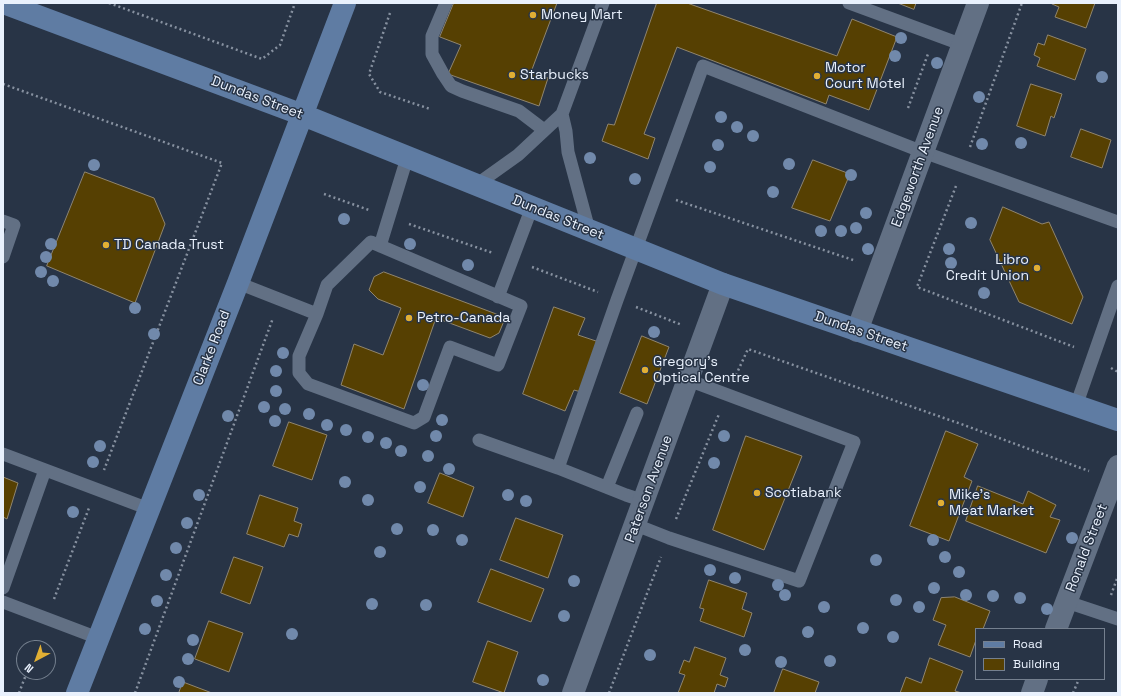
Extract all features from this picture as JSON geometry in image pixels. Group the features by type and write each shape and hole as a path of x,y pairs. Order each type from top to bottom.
{"main road":[{"name":"Dundas Street","path":"3,3 303,115 723,284 1118,420"},
{"name":"Clarke Road","path":"77,693 346,3"}],"street":[{"name":"Edgeworth Avenue","path":"858,331 978,3"},
{"name":"Paterson Avenue","path":"573,693 636,525 723,284"},
{"name":"Ronald Street","path":"1056,628 1118,466"},
{"path":"1032,693 1037,680"}],"lane":[{"path":"446,3 432,36 432,54 451,86 462,92 519,111 544,130"},
{"path":"476,185 518,155 562,114 603,3"},
{"path":"849,3 963,45"},
{"path":"558,468 703,66 923,152 1118,222"},
{"path":"562,114 566,131 568,152 589,230"},
{"path":"380,246 407,158"},
{"path":"498,297 532,207"},
{"path":"3,220 14,225 3,257"},
{"path":"370,242 498,297 521,306 498,364 450,346 424,417 414,423 308,384 299,373 299,356 317,314 327,284 370,242"},
{"path":"238,283 317,314"},
{"path":"1076,406 1118,286"},
{"path":"636,525 669,538 799,581 854,442 688,380"},
{"path":"607,487 637,413"},
{"path":"479,440 644,501"},
{"path":"3,454 149,509"},
{"path":"3,588 46,470"},
{"path":"3,602 98,638"},
{"path":"1067,602 1118,619"}],"path":[{"path":"109,3 262,59 280,44 295,3"},
{"path":"968,151 1022,3"},
{"path":"390,13 369,74 380,92 430,109"},
{"path":"908,108 930,48"},
{"path":"3,84 222,163 53,601"},
{"path":"956,185 916,288 1075,348"},
{"path":"324,194 513,259"},
{"path":"673,199 856,262 858,255"},
{"path":"135,693 280,300"},
{"path":"609,693 727,394 748,349 1077,466"},
{"path":"19,693 24,680"},
{"path":"1074,693 1079,680"}],"building":[{"path":"454,3 557,3 531,72 548,78 539,106 448,74 461,45 440,37"},
{"name":"Motor Court Motel","path":"657,3 687,3 837,56 852,19 897,37 869,110 829,95 826,104 677,47 644,134 655,138 648,159 602,141 608,124 614,125"},
{"path":"898,3 916,3 914,9"},
{"path":"1052,3 1095,3 1086,28 1055,17 1059,7"},
{"path":"1048,35 1086,49 1075,80 1037,66 1040,58 1034,55 1038,43 1044,45"},
{"path":"1031,84 1062,94 1054,118 1051,116 1045,136 1017,126"},
{"path":"1081,129 1111,140 1102,168 1071,157"},
{"path":"813,160 850,174 830,221 792,208"},
{"name":"TD Canada Trust","path":"85,172 154,198 165,224 135,303 47,266"},
{"name":"Libro Credit Union","path":"1003,207 1042,224 1049,222 1083,297 1072,324 1019,302 990,240"},
{"path":"384,272 499,315 504,321 499,333 490,338 436,318 404,409 341,385 354,344 383,355 401,308 378,299 369,290 374,277"},
{"path":"554,307 585,318 578,335 599,342 581,392 574,390 565,411 523,394"},
{"name":"Gregory's Optical Centre","path":"642,336 669,347 647,404 620,393"},
{"path":"289,422 327,435 312,480 273,466"},
{"name":"Mike's Meat Market","path":"946,431 978,444 964,477 972,481 949,541 910,526"},
{"name":"Scotiabank","path":"746,436 802,456 764,550 713,530"},
{"path":"440,473 474,487 463,517 428,503"},
{"path":"3,477 18,483 7,519 3,517"},
{"path":"978,486 1023,504 1028,491 1056,505 1050,517 1060,520 1046,553 966,521"},
{"path":"260,495 298,508 294,521 302,524 298,537 289,534 284,547 247,534"},
{"path":"516,518 563,535 548,578 500,560"},
{"path":"234,557 263,567 250,604 221,593"},
{"path":"491,569 544,589 531,622 478,602"},
{"path":"709,580 747,593 742,609 752,613 744,637 700,621 704,609 700,608"},
{"path":"955,597 990,611 983,628 975,628 975,643 970,657 938,645 946,625 933,620 941,598"},
{"path":"209,621 243,633 229,672 195,659"},
{"path":"488,641 518,652 504,693 473,682"},
{"path":"695,647 726,658 720,675 728,678 725,687 717,684 714,693 678,693 685,675 679,673 684,660 689,662"},
{"path":"930,658 963,671 955,691 962,693 900,693 906,677 921,683"},
{"path":"783,669 819,682 815,693 774,693"},
{"path":"183,682 212,693 179,693"}],"place":[{"name":"Money Mart","path":"533,15"},
{"name":"Starbucks","path":"512,75"},
{"name":"Motor Court Motel","path":"817,76"},
{"name":"TD Canada Trust","path":"106,245"},
{"name":"Libro Credit Union","path":"1037,268"},
{"name":"Petro-Canada","path":"409,318"},
{"name":"Gregory's Optical Centre","path":"645,370"},
{"name":"Scotiabank","path":"757,493"},
{"name":"Mike's Meat Market","path":"941,503"}]}
